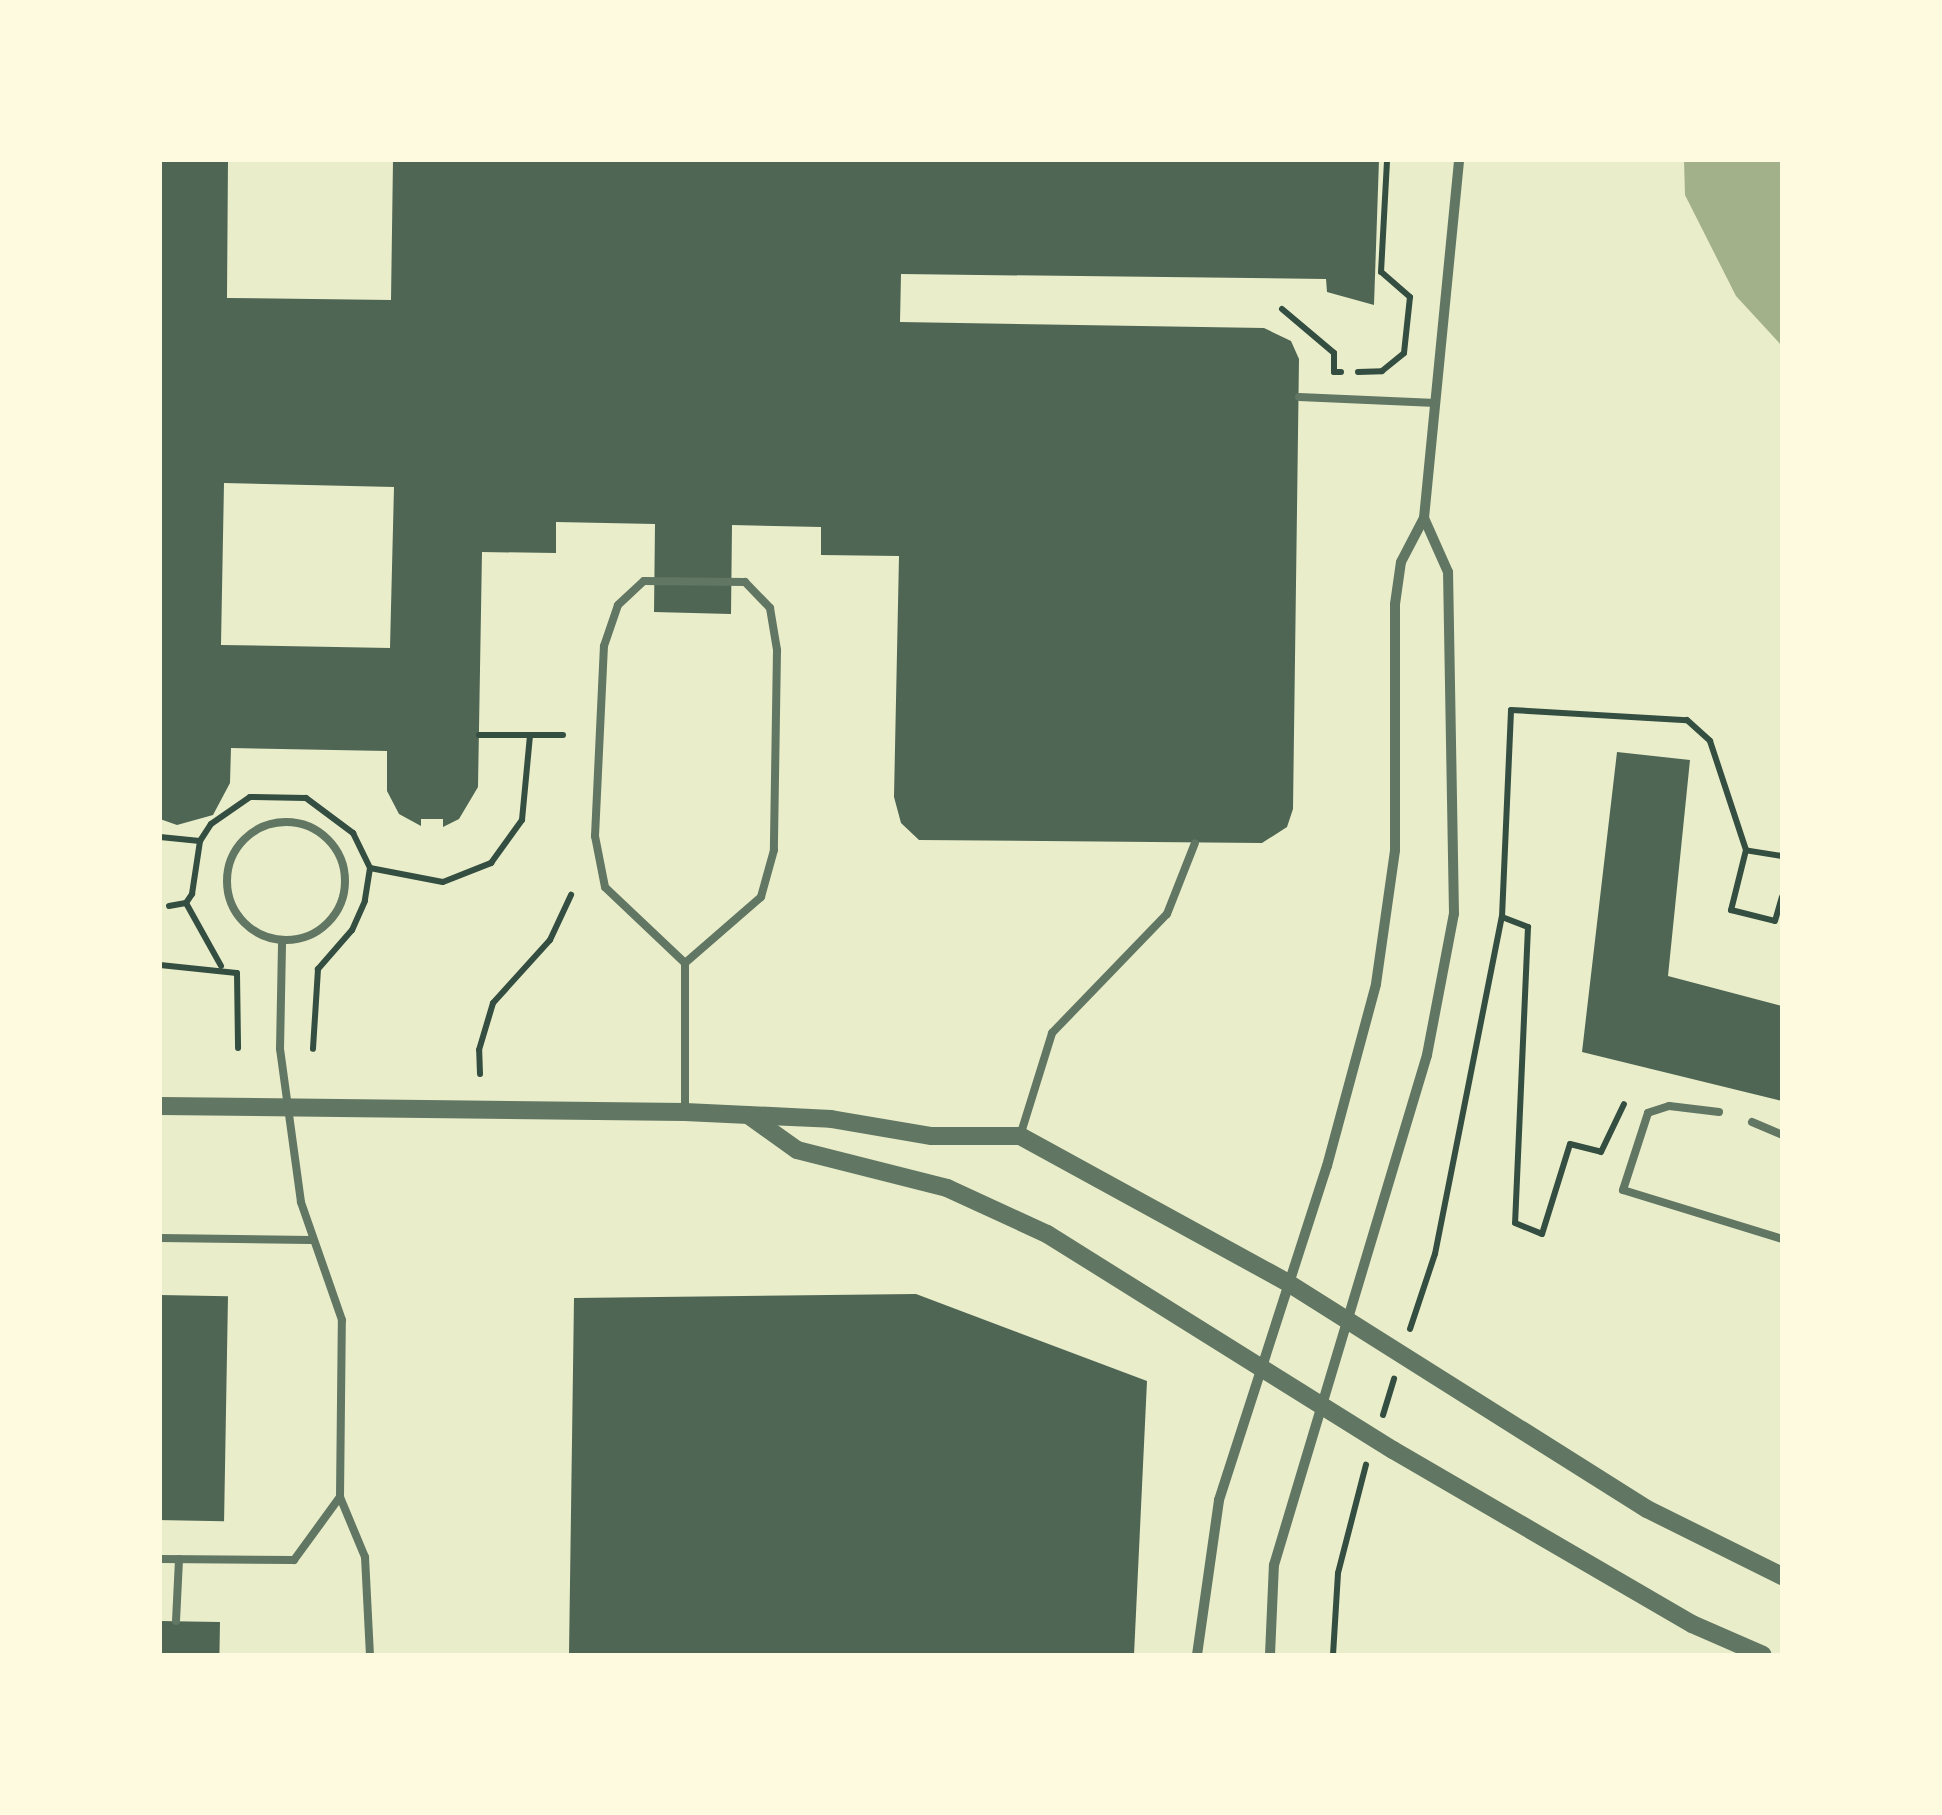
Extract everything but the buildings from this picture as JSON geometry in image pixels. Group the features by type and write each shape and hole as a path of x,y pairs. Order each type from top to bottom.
{"street":[{"path":"1198,1655 1219,1500 1257,1365 1326,1166 1376,984 1395,850 1395,604 1400,562 1424,518 1460,160"},
{"path":"1270,1655 1274,1565 1427,1055 1454,914 1448,572 1424,518"},
{"path":"160,1106 748,1114 932,1136 1020,1136 1285,1280 1646,1509 1782,1576"},
{"path":"748,1114 797,1150 947,1188 1046,1234 1375,1439 1692,1624 1763,1655"}],"lane":[{"path":"1299,397 1436,403"},
{"path":"685,963 761,897 774,850 777,650 770,608 745,582 644,581 618,606 604,646 595,836 605,887 685,963 685,1112"},
{"path":"292,822 327,837 338,852 345,890 327,924 311,936 282,940 254,932 240,919 226,882 239,844 272,823 292,822"},
{"path":"1020,1136 1052,1033 1167,914 1196,843"},
{"path":"282,940 280,1049 311,1240 342,1320 340,1496 365,1557 370,1655"},
{"path":"1719,1112 1669,1106 1648,1113 1623,1190 1782,1239"},
{"path":"1752,1122 1782,1135"},
{"path":"160,1238 311,1240"},
{"path":"160,1560 294,1560 340,1496"},
{"path":"176,1621 179,1560"}],"path":[{"path":"1282,309 1334,353 1334,372 1382,371 1398,364 1410,296 1382,272 1387,160"},
{"path":"1333,1655 1338,1573 1375,1439 1435,1254 1502,916 1510,710 1686,720 1710,741 1746,850 1731,910 1775,921 1782,897"},
{"path":"478,735 563,734"},
{"path":"370,868 442,882 491,863 522,820 530,736"},
{"path":"221,967 186,903 200,840 230,807 250,797 306,798 353,833 370,868 352,930 318,969 313,1049"},
{"path":"160,837 200,840"},
{"path":"1746,850 1782,856"},
{"path":"480,1074 479,1050 493,1003 550,940 571,895"},
{"path":"168,906 186,903"},
{"path":"1502,916 1528,927 1515,1223 1542,1234 1570,1144 1601,1152 1630,1094"},
{"path":"160,965 221,967 237,973 238,1048"}],"shaded area":[{"path":"1684,160 1782,160 1782,346 1736,296 1685,195"}]}
